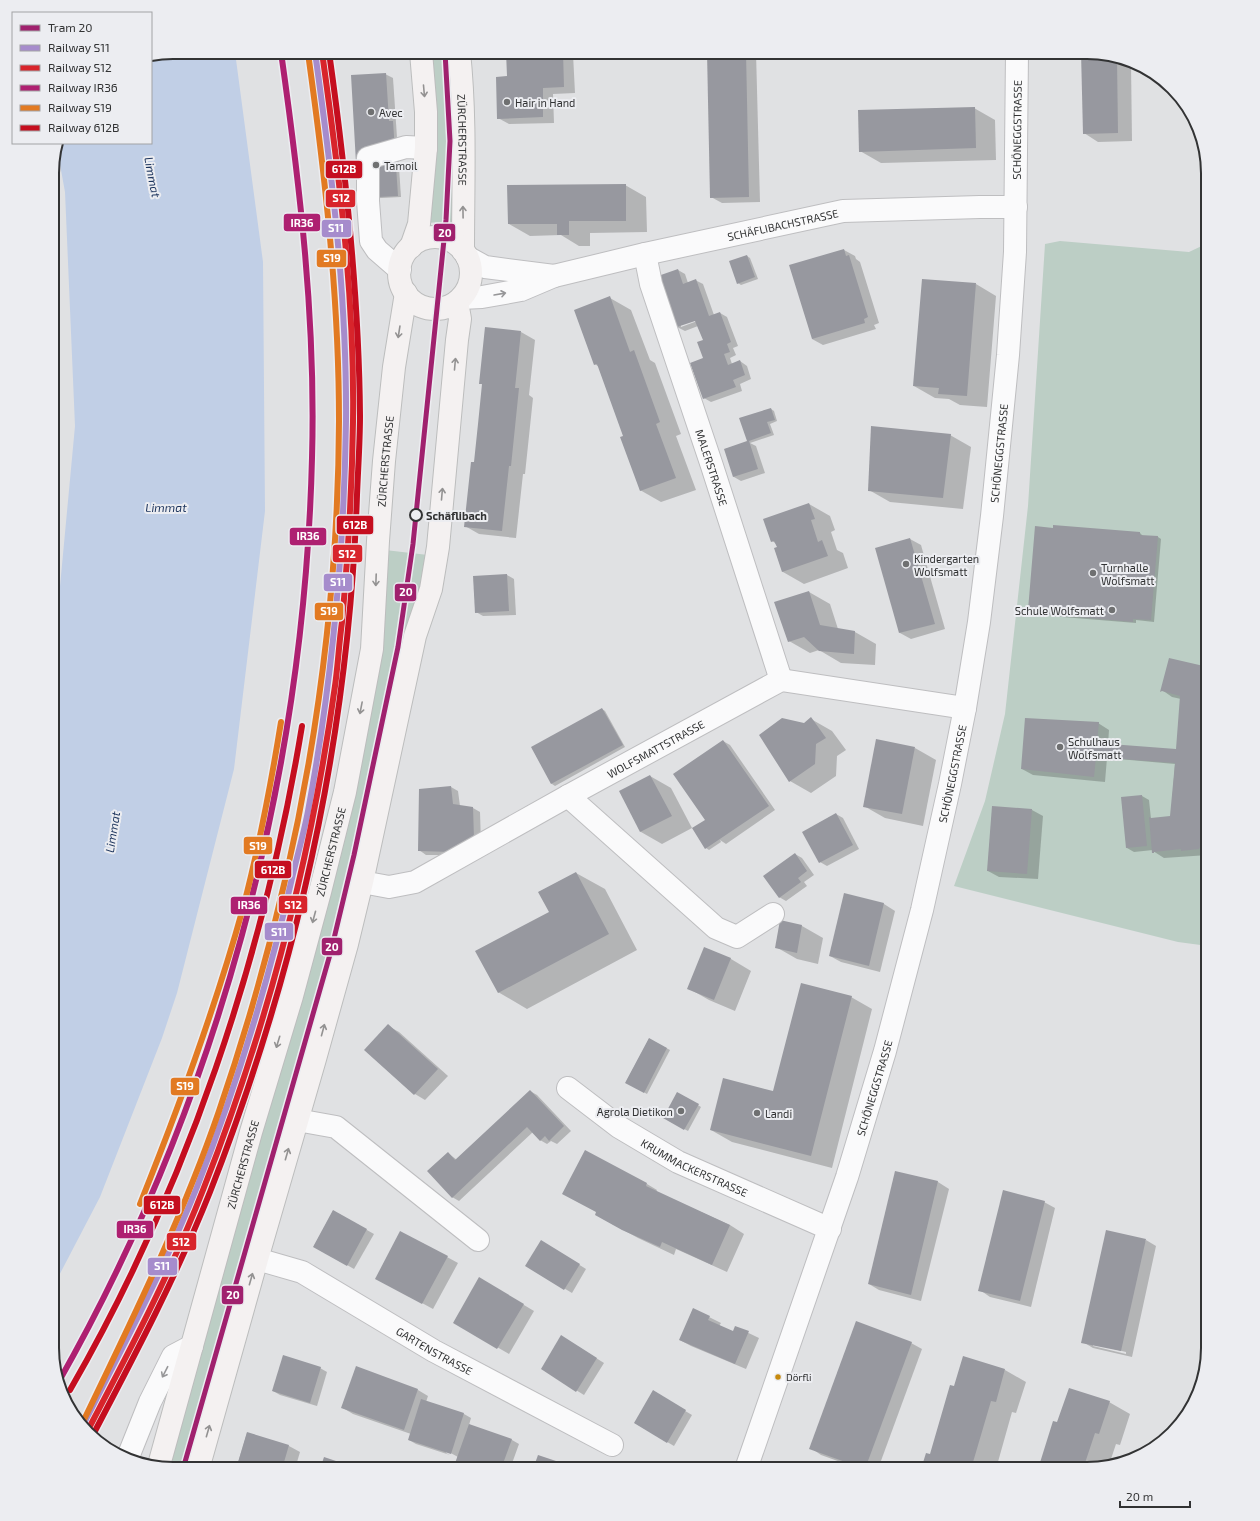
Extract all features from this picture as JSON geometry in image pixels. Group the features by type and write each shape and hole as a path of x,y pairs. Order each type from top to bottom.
{"main road":[{"path":"400,270 402,260 411,247 419,224 426,148 426,112 422,59"},
{"name":"ZÜRCHERSTRASSE","path":"200,1462 341,967 362,882 414,643 432,589 438,547 460,318 460,300 468,289 471,278 471,267 465,254 463,190 464,148 459,59"},
{"path":"411,247 422,240 434,238 447,239 454,243 465,254"},
{"name":"ZÜRCHERSTRASSE","path":"160,1461 249,1139 316,907 345,792 372,649 384,461 394,367 406,294 401,285 400,270"},
{"path":"406,294 416,304 430,309 444,308 460,300"}],"street":[{"name":"SCHÖNEGGSTRASSE","path":"748,1462 852,1163 885,1051 922,910 965,708 979,622 992,516 1008,355 1015,252 1017,59"},
{"path":"400,270 377,250 371,241 368,201 368,158 406,147 426,148"},
{"name":"SCHÄFLIBACHSTRASSE","path":"460,300 521,290 554,276 645,254 843,212 1016,207"},
{"name":"SCHÄFLIBACHSTRASSE","path":"465,254 485,267 554,276"},
{"name":"MALERSTRASSE","path":"645,254 651,284 781,680"},
{"path":"781,680 965,708"},
{"name":"WOLFSMATTSTRASSE","path":"362,882 389,887 415,882 568,796 781,680"},
{"path":"568,796 716,928 737,937 773,914"},
{"name":"KRUMMACKERSTRASSE","path":"568,1088 619,1127 678,1162 830,1229"},
{"path":"297,1120 336,1127 478,1240"},
{"name":"GARTENSTRASSE","path":"257,1259 302,1272 434,1351 612,1445"},
{"path":"130,1453 150,1402 173,1356 192,1346"}],"green space":[{"path":"429,59 451,59 454,226 440,222 427,223"},
{"name":"Schule Wolfsmatt","path":"1060,241 1189,252 1201,246 1201,945 1178,942 954,886 985,801 1005,714 1028,506 1045,244"},
{"path":"385,550 428,555 359,862 191,1462 167,1462 285,1048"}],"water":[{"name":"Limmat","path":"166,59 236,59 263,262 265,511 234,769 177,993 162,1038 100,1197 59,1276 59,597 75,426 65,192 60,162 63,144 152,144 152,61"}],"building":[{"path":"506,59 563,59 564,87 543,88 543,117 497,119 496,77 507,76"},
{"path":"707,59 746,59 749,197 710,198"},
{"path":"1081,59 1094,59 1117,63 1118,133 1083,134"},
{"path":"386,73 389,121 393,121 398,196 358,198 351,75"},
{"path":"975,107 976,148 859,152 858,110"},
{"path":"626,184 626,221 569,221 569,235 557,235 557,224 508,224 507,185"},
{"path":"844,249 846,256 849,255 868,317 864,319 865,323 812,339 789,265"},
{"path":"747,255 755,277 737,284 729,261"},
{"path":"678,269 683,284 696,279 709,316 720,312 731,342 727,344 730,352 724,354 728,365 740,360 745,375 733,380 736,387 703,399 690,363 703,358 697,342 703,340 695,321 677,327 658,276"},
{"path":"922,279 976,283 967,396 938,394 939,388 913,386"},
{"path":"610,296 630,352 634,350 660,422 656,424 676,478 640,491 620,437 623,436 597,364 594,365 574,310"},
{"path":"485,327 521,331 515,388 519,388 511,466 509,466 502,531 464,527 471,462 474,462 478,424 482,384 479,384"},
{"path":"771,408 775,420 767,422 771,433 749,441 758,469 733,477 724,449 747,441 739,418"},
{"path":"871,426 951,434 943,498 868,491"},
{"path":"809,503 815,519 811,520 818,542 822,540 828,556 782,572 774,548 777,547 774,541 771,542 763,519"},
{"name":"Turnhalle Wolfsmatt","path":"1053,525 1140,532 1140,535 1158,536 1151,620 1133,619 1133,622 1046,614 1046,611 1028,610 1035,526 1053,528"},
{"path":"910,538 935,624 899,633 875,548"},
{"path":"507,574 509,611 475,613 473,576"},
{"path":"809,591 820,625 855,631 854,654 819,651 804,637 788,642 774,602"},
{"path":"1169,658 1201,665 1201,847 1199,849 1181,851 1181,849 1152,853 1149,817 1170,816 1175,763 1096,757 1094,777 1021,769 1025,718 1099,722 1097,743 1176,749 1180,696 1162,691 1160,692"},
{"path":"602,708 623,745 551,784 531,747"},
{"path":"811,717 826,738 816,744 815,764 789,782 759,735 782,718 804,723"},
{"path":"876,739 915,747 902,814 863,807"},
{"path":"723,740 769,806 705,849 692,828 705,820 673,774"},
{"path":"650,775 672,816 640,832 619,791"},
{"path":"451,786 453,804 473,807 474,839 453,852 418,851 419,789"},
{"path":"1142,795 1147,846 1126,848 1121,797"},
{"path":"992,806 1032,809 1027,874 987,871"},
{"path":"836,813 853,845 819,863 802,832"},
{"path":"795,853 807,871 798,878 801,882 779,898 763,876"},
{"path":"576,872 609,934 498,993 475,951 549,912 538,892"},
{"path":"844,893 884,903 869,966 829,956"},
{"path":"780,920 802,925 797,953 775,948"},
{"path":"704,947 731,958 714,1000 687,989"},
{"path":"801,983 852,996 811,1156 710,1130 723,1078 773,1091"},
{"path":"388,1024 438,1069 414,1095 364,1050"},
{"path":"649,1038 667,1048 644,1093 625,1083"},
{"path":"530,1090 564,1126 549,1141 545,1136 540,1141 527,1127 452,1198 427,1171 448,1152 455,1160"},
{"name":"Agrola Dietikon","path":"677,1092 699,1104 684,1130 663,1118"},
{"path":"585,1150 647,1183 646,1186 730,1225 712,1265 662,1242 660,1247 622,1230 595,1215 596,1212 562,1194"},
{"path":"895,1171 938,1181 911,1295 868,1284"},
{"path":"1003,1190 1045,1201 1020,1301 978,1291"},
{"path":"333,1210 367,1229 347,1266 313,1247"},
{"path":"1106,1230 1146,1239 1121,1351 1081,1343"},
{"path":"400,1231 448,1256 422,1304 375,1279"},
{"path":"541,1240 580,1264 564,1290 525,1266"},
{"path":"479,1277 524,1304 497,1349 453,1323"},
{"path":"693,1308 710,1316 708,1320 733,1331 735,1326 749,1331 735,1364 679,1340"},
{"path":"856,1321 912,1342 868,1462 845,1462 809,1449"},
{"path":"561,1335 597,1358 576,1392 541,1369"},
{"path":"283,1355 321,1367 310,1403 272,1391"},
{"path":"963,1356 1005,1369 996,1402 991,1401 973,1462 923,1462 926,1453 930,1454 950,1385 954,1386"},
{"path":"356,1366 418,1389 404,1430 341,1408"},
{"path":"1069,1388 1110,1401 1099,1434 1095,1433 1085,1462 1040,1462 1053,1421 1057,1422"},
{"path":"653,1390 686,1410 667,1443 634,1423"},
{"path":"421,1399 464,1413 451,1454 408,1440"},
{"path":"469,1424 512,1439 504,1462 455,1462"},
{"path":"247,1432 289,1445 284,1462 238,1462"},
{"path":"538,1455 559,1462 536,1462"},
{"path":"324,1457 339,1462 322,1462"}],"tram line":[{"name":"20","path":"185,1462 331,951 354,855 398,647 413,544 446,220 450,141 445,59"}],"rail line":[{"name":"IR36","path":"62,1374 114,1276 164,1166 206,1052 242,936 270,818 291,699 305,579 312,458 313,407 312,356 305,255 282,59"},
{"name":"S19","path":"84,1419 155,1270 189,1191 219,1111 246,1027 270,943 290,857 307,771 321,684 331,597 337,509 339,421 337,329 334,283 320,145 309,59"},
{"name":"S11","path":"85,1421 143,1308 171,1248 212,1149 239,1071 263,993 284,914 308,811 324,714 335,617 343,519 346,421 346,375 341,282 333,190 316,59"},
{"name":"S12","path":"90,1426 164,1281 191,1221 226,1129 267,1005 284,942 300,878 325,750 336,678 346,572 352,472 353,376 349,283 345,236 323,59"},
{"name":"612B","path":"95,1431 170,1284 210,1192 241,1108 269,1023 293,937 313,850 330,762 343,674 352,584 360,416 354,279 346,188 330,59"},
{"name":"S19","path":"140,1204 196,1058 232,946 249,885 269,792 281,722"},
{"name":"612B","path":"70,1390 112,1313 150,1233 185,1152 216,1068 243,984 266,899 286,813 302,726"}],"place":[{"name":"Hair in Hand","path":"507,102"},
{"name":"Avec","path":"371,112"},
{"name":"Tamoil","path":"376,165"},
{"name":"Schäflibach","path":"416,515"},
{"name":"Kindergarten Wolfsmatt","path":"906,564"},
{"name":"Turnhalle Wolfsmatt","path":"1093,573"},
{"name":"Schule Wolfsmatt","path":"1112,610"},
{"name":"Schulhaus Wolfsmatt","path":"1060,747"},
{"name":"Agrola Dietikon","path":"681,1111"},
{"name":"Landi","path":"757,1113"},
{"name":"Dörfli","path":"778,1377"}]}
